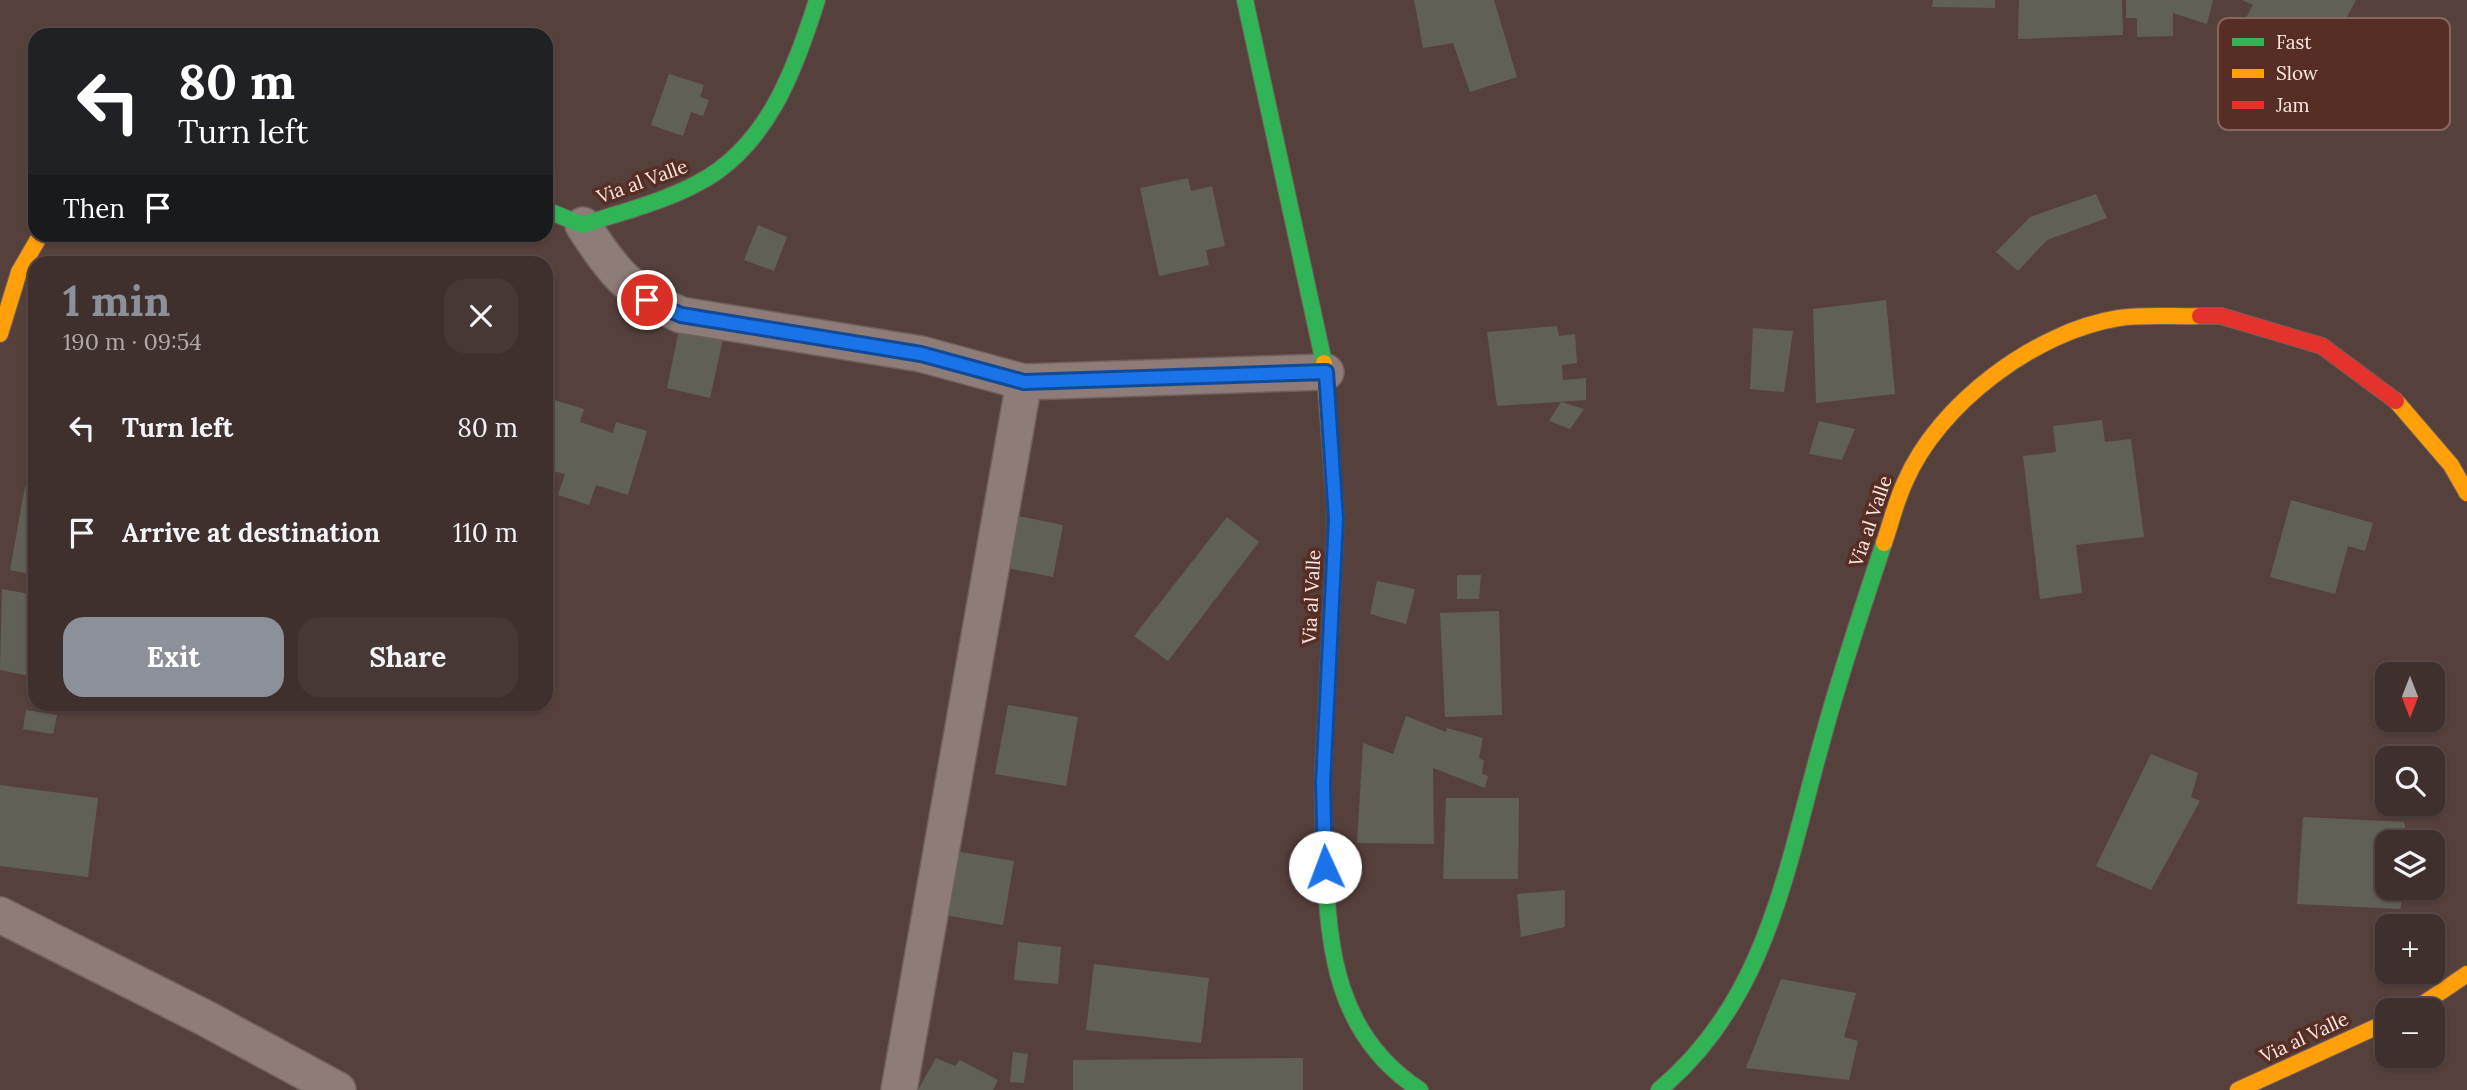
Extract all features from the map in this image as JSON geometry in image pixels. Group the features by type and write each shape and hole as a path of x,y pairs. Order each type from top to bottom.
{"main road":[{"name":"Via al Valle","path":"553,213 583,225 706,179 744,150 772,114 793,71 817,0"},
{"name":"Via al Valle","path":"1245,0 1326,372 1336,519 1323,783 1327,922 1340,988 1368,1044 1400,1077 1420,1090"},
{"path":"0,334 19,272 28,256"},
{"name":"Via al Valle","path":"1659,1090 1690,1064 1730,1010 1768,935 1841,672 1905,481 1930,438 1983,382 2054,338 2119,318 2221,316 2322,346 2398,403 2451,465 2467,493"},
{"path":"2432,998 2467,974"},
{"name":"Via al Valle","path":"2238,1090 2375,1027"}],"street":[{"path":"583,225 610,267 647,300 681,315 921,354 1024,382 1326,372"},
{"path":"899,1090 1024,382"},
{"path":"0,915 206,1019 338,1090"}],"building":[{"path":"1414,0 1494,0 1517,77 1470,92 1453,43 1423,48"},
{"path":"1933,0 1995,0 1995,8 1932,7"},
{"path":"2019,0 2122,0 2123,35 2018,39"},
{"path":"2126,0 2213,0 2207,24 2173,13 2173,36 2137,37 2137,18 2126,18"},
{"path":"2242,0 2356,0 2346,18 2246,18 2253,5"},
{"path":"669,74 704,85 700,97 709,100 703,116 691,112 683,136 651,125"},
{"path":"1188,178 1191,191 1212,186 1225,246 1206,250 1209,265 1159,276 1140,188"},
{"path":"2096,194 2107,218 2047,240 2018,271 1996,252 2030,217"},
{"path":"758,225 787,237 774,271 744,260"},
{"path":"1886,300 1895,394 1816,403 1813,309"},
{"path":"681,320 725,330 710,398 667,388"},
{"path":"1557,326 1559,336 1575,334 1577,363 1562,365 1563,380 1586,378 1586,400 1497,406 1487,332"},
{"path":"1753,328 1793,331 1784,392 1750,389"},
{"path":"553,400 584,409 580,422 613,433 616,422 647,431 628,495 596,485 589,505 558,495 565,474 553,471"},
{"path":"1561,402 1584,409 1570,429 1549,421"},
{"path":"2102,420 2105,442 2131,439 2144,537 2076,545 2082,593 2040,599 2023,456 2056,452 2053,426"},
{"path":"1819,421 1855,429 1842,460 1809,454"},
{"path":"25,487 28,488 28,574 10,570"},
{"path":"2291,500 2373,523 2365,551 2348,546 2335,594 2270,577"},
{"path":"1008,514 1063,525 1053,577 997,566"},
{"path":"1227,517 1259,542 1168,661 1134,636"},
{"path":"1457,575 1481,575 1479,599 1457,599"},
{"path":"1377,581 1415,589 1406,624 1370,614"},
{"path":"2,589 28,594 28,676 0,670"},
{"path":"1499,611 1502,715 1445,717 1440,613"},
{"path":"1008,705 1078,717 1066,786 995,774"},
{"path":"26,710 57,715 53,734 23,729"},
{"path":"1406,716 1446,732 1447,728 1483,738 1479,758 1484,761 1482,774 1488,776 1485,788 1433,768 1434,844 1357,843 1363,743 1393,754"},
{"path":"2151,754 2198,773 2191,797 2200,801 2151,890 2096,866"},
{"path":"0,785 98,798 88,877 0,866"},
{"path":"1446,798 1519,798 1518,879 1443,879"},
{"path":"2303,817 2404,822 2406,830 2375,830 2375,900 2402,900 2400,909 2297,904"},
{"path":"949,850 1014,861 1003,925 938,914"},
{"path":"1565,890 1565,927 1521,937 1517,894"},
{"path":"1018,942 1061,947 1058,984 1014,980"},
{"path":"1094,964 1209,978 1201,1043 1086,1030"},
{"path":"1781,979 1856,993 1844,1037 1858,1041 1849,1080 1746,1068"},
{"path":"1013,1052 1028,1054 1024,1083 1010,1082"},
{"path":"936,1058 955,1066 960,1060 998,1080 993,1090 918,1090"},
{"path":"1303,1058 1303,1090 1073,1090 1073,1060"}],"traffic: fast":[{"path":"553,213 583,225 671,196 722,168 743,149 775,104 799,53 817,0"},
{"path":"1245,0 1324,363"},
{"path":"1659,1090 1696,1054 1725,1016 1749,974 1768,930 1836,691 1884,543"},
{"path":"1323,775 1329,927 1342,989 1354,1017 1371,1044 1392,1068 1420,1090"}],"traffic: slow":[{"path":"28,256 36,242"},
{"path":"0,334 19,272 28,256"},
{"path":"1884,543 1902,489 1920,453 1965,399 1993,376 2055,338 2087,326 2129,317 2200,316"},
{"path":"1323,775 1336,519 1324,363"},
{"path":"2396,401 2451,465 2467,493"},
{"path":"2432,998 2467,974"},
{"path":"2238,1090 2375,1027"}],"traffic: jam":[{"path":"2200,316 2221,316 2322,346 2396,401"}],"route":[{"path":"647,300 681,315 921,354 1024,382 1326,372 1336,519 1323,783 1325,867"}]}
